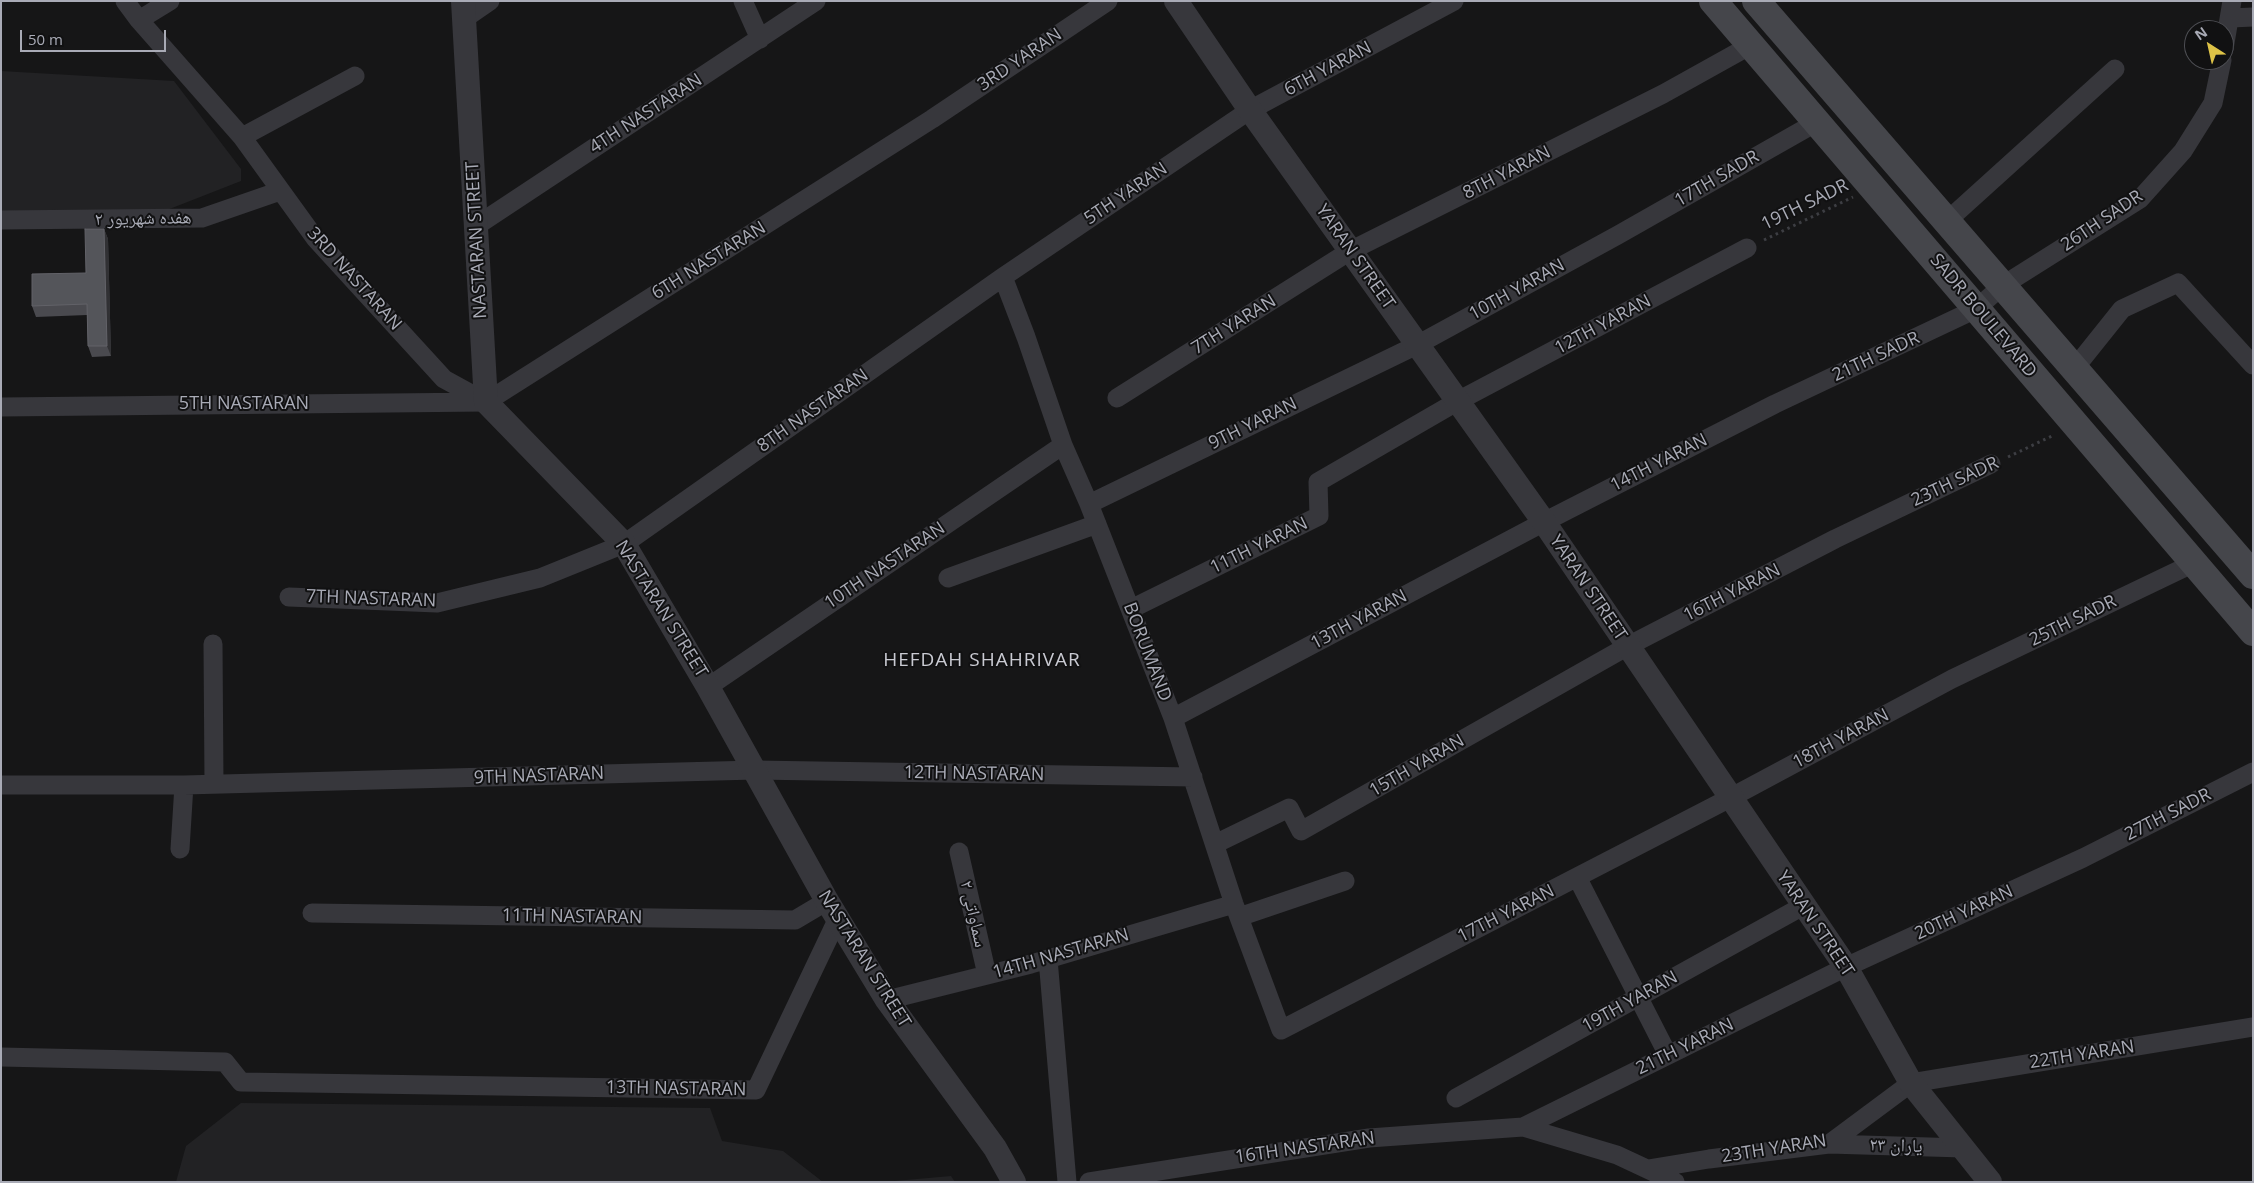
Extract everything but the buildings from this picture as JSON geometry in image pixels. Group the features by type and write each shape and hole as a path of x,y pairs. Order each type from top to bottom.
{"main road":[{"name":"SADR BOULEVARD","path":"1713,1 2253,632"},
{"name":"SADR BOULEVARD","path":"1756,1 2253,575"}],"street":[{"name":"3RD NASTARAN","path":"125,1 138,20 242,137 315,238 444,379 486,402"},
{"path":"138,20 170,1"},
{"path":"464,10 490,1"},
{"path":"743,1 760,39"},
{"name":"4TH NASTARAN","path":"476,226 816,1"},
{"name":"3RD YARAN","path":"932,119 1108,1"},
{"name":"YARAN STREET","path":"1176,1 1250,110 1544,522 1846,967 1911,1083 1990,1182"},
{"name":"6TH YARAN","path":"1250,110 1407,28 1454,1"},
{"name":"NASTARAN STREET","path":"464,10 486,402 624,544 708,686 832,910 887,1000 995,1148 1014,1182"},
{"path":"2232,10 2253,17"},
{"name":"8TH YARAN","path":"1350,251 1663,94 1751,45"},
{"path":"1947,221 2115,69"},
{"name":"26TH SADR","path":"1976,309 2002,286 2140,199 2182,151 2212,103 2220,70"},
{"path":"242,137 355,76"},
{"name":"5TH YARAN","path":"1003,277 1250,110"},
{"name":"6TH NASTARAN","path":"486,402 932,119"},
{"name":"17TH SADR","path":"1618,235 1817,122"},
{"name":"هفده شهریور ۲","path":"1,220 202,218 280,191"},
{"name":"10TH YARAN","path":"1417,345 1618,235"},
{"name":"12TH YARAN","path":"1458,401 1747,248"},
{"name":"7TH YARAN","path":"1117,398 1350,251"},
{"name":"BORUMAND","path":"1003,277 1063,445 1089,504 1173,718 1237,910 1281,1030"},
{"name":"8TH NASTARAN","path":"624,544 1003,277"},
{"path":"2074,369 2122,309 2178,283 2253,365"},
{"name":"21TH SADR","path":"1775,404 1976,309"},
{"name":"9TH YARAN","path":"1089,504 1417,345"},
{"path":"436,403 450,396 451,388 444,379"},
{"name":"11TH YARAN","path":"1131,609 1319,516 1318,482 1458,401"},
{"name":"5TH NASTARAN","path":"1,407 486,402"},
{"name":"14TH YARAN","path":"1544,522 1775,404"},
{"name":"10TH NASTARAN","path":"708,686 1063,445"},
{"name":"23TH SADR","path":"1835,539 1991,464"},
{"name":"13TH YARAN","path":"1173,718 1544,522"},
{"path":"948,578 1097,524"},
{"name":"16TH YARAN","path":"1628,646 1835,539"},
{"name":"7TH NASTARAN","path":"289,597 437,603 540,578 624,544"},
{"name":"25TH SADR","path":"1952,679 2194,563"},
{"path":"214,644 214,784"},
{"name":"15TH YARAN","path":"1215,844 1289,808 1301,831 1628,646"},
{"name":"18TH YARAN","path":"1730,798 1952,679"},
{"name":"9TH NASTARAN","path":"1,785 184,785 755,770"},
{"name":"12TH NASTARAN","path":"755,770 1193,777"},
{"name":"27TH SADR","path":"2083,858 2253,772"},
{"path":"180,849 184,785"},
{"name":"17TH YARAN","path":"1281,1030 1730,798"},
{"name":"سماواتی ۲","path":"959,852 987,975"},
{"name":"20TH YARAN","path":"1846,967 2083,858"},
{"path":"1578,877 1668,1055"},
{"name":"14TH NASTARAN","path":"887,1000 1345,881"},
{"name":"19TH YARAN","path":"1456,1098 1803,906"},
{"name":"11TH NASTARAN","path":"312,913 795,920 832,910"},
{"name":"13TH NASTARAN","path":"1,1058 225,1062 241,1082 756,1090 832,910"},
{"path":"1048,959 1067,1182"},
{"name":"21TH YARAN","path":"1523,1127 1846,967"},
{"name":"22TH YARAN","path":"1911,1083 2253,1027"},
{"name":"23TH YARAN","path":"1648,1169 1709,1159 1829,1144 1911,1083"},
{"path":"1523,1127 1617,1155 1675,1182"},
{"name":"16TH NASTARAN","path":"1089,1182 1369,1138 1523,1127"},
{"name":"یاران ۲۳","path":"1829,1144 1963,1148"}],"path":[{"name":"19TH SADR","path":"1747,248 1874,187"},
{"name":"23TH SADR","path":"1991,464 2075,425"}],"shaded area":[{"path":"1,71 174,81 241,169 241,181 167,210 1,217"},
{"path":"241,1103 710,1108 722,1141 783,1151 823,1182 176,1182 186,1146"},
{"path":"951,1176 955,1182 883,1182"}],"district":[{"name":"HEFDAH SHAHRIVAR","path":"982,661"}]}
